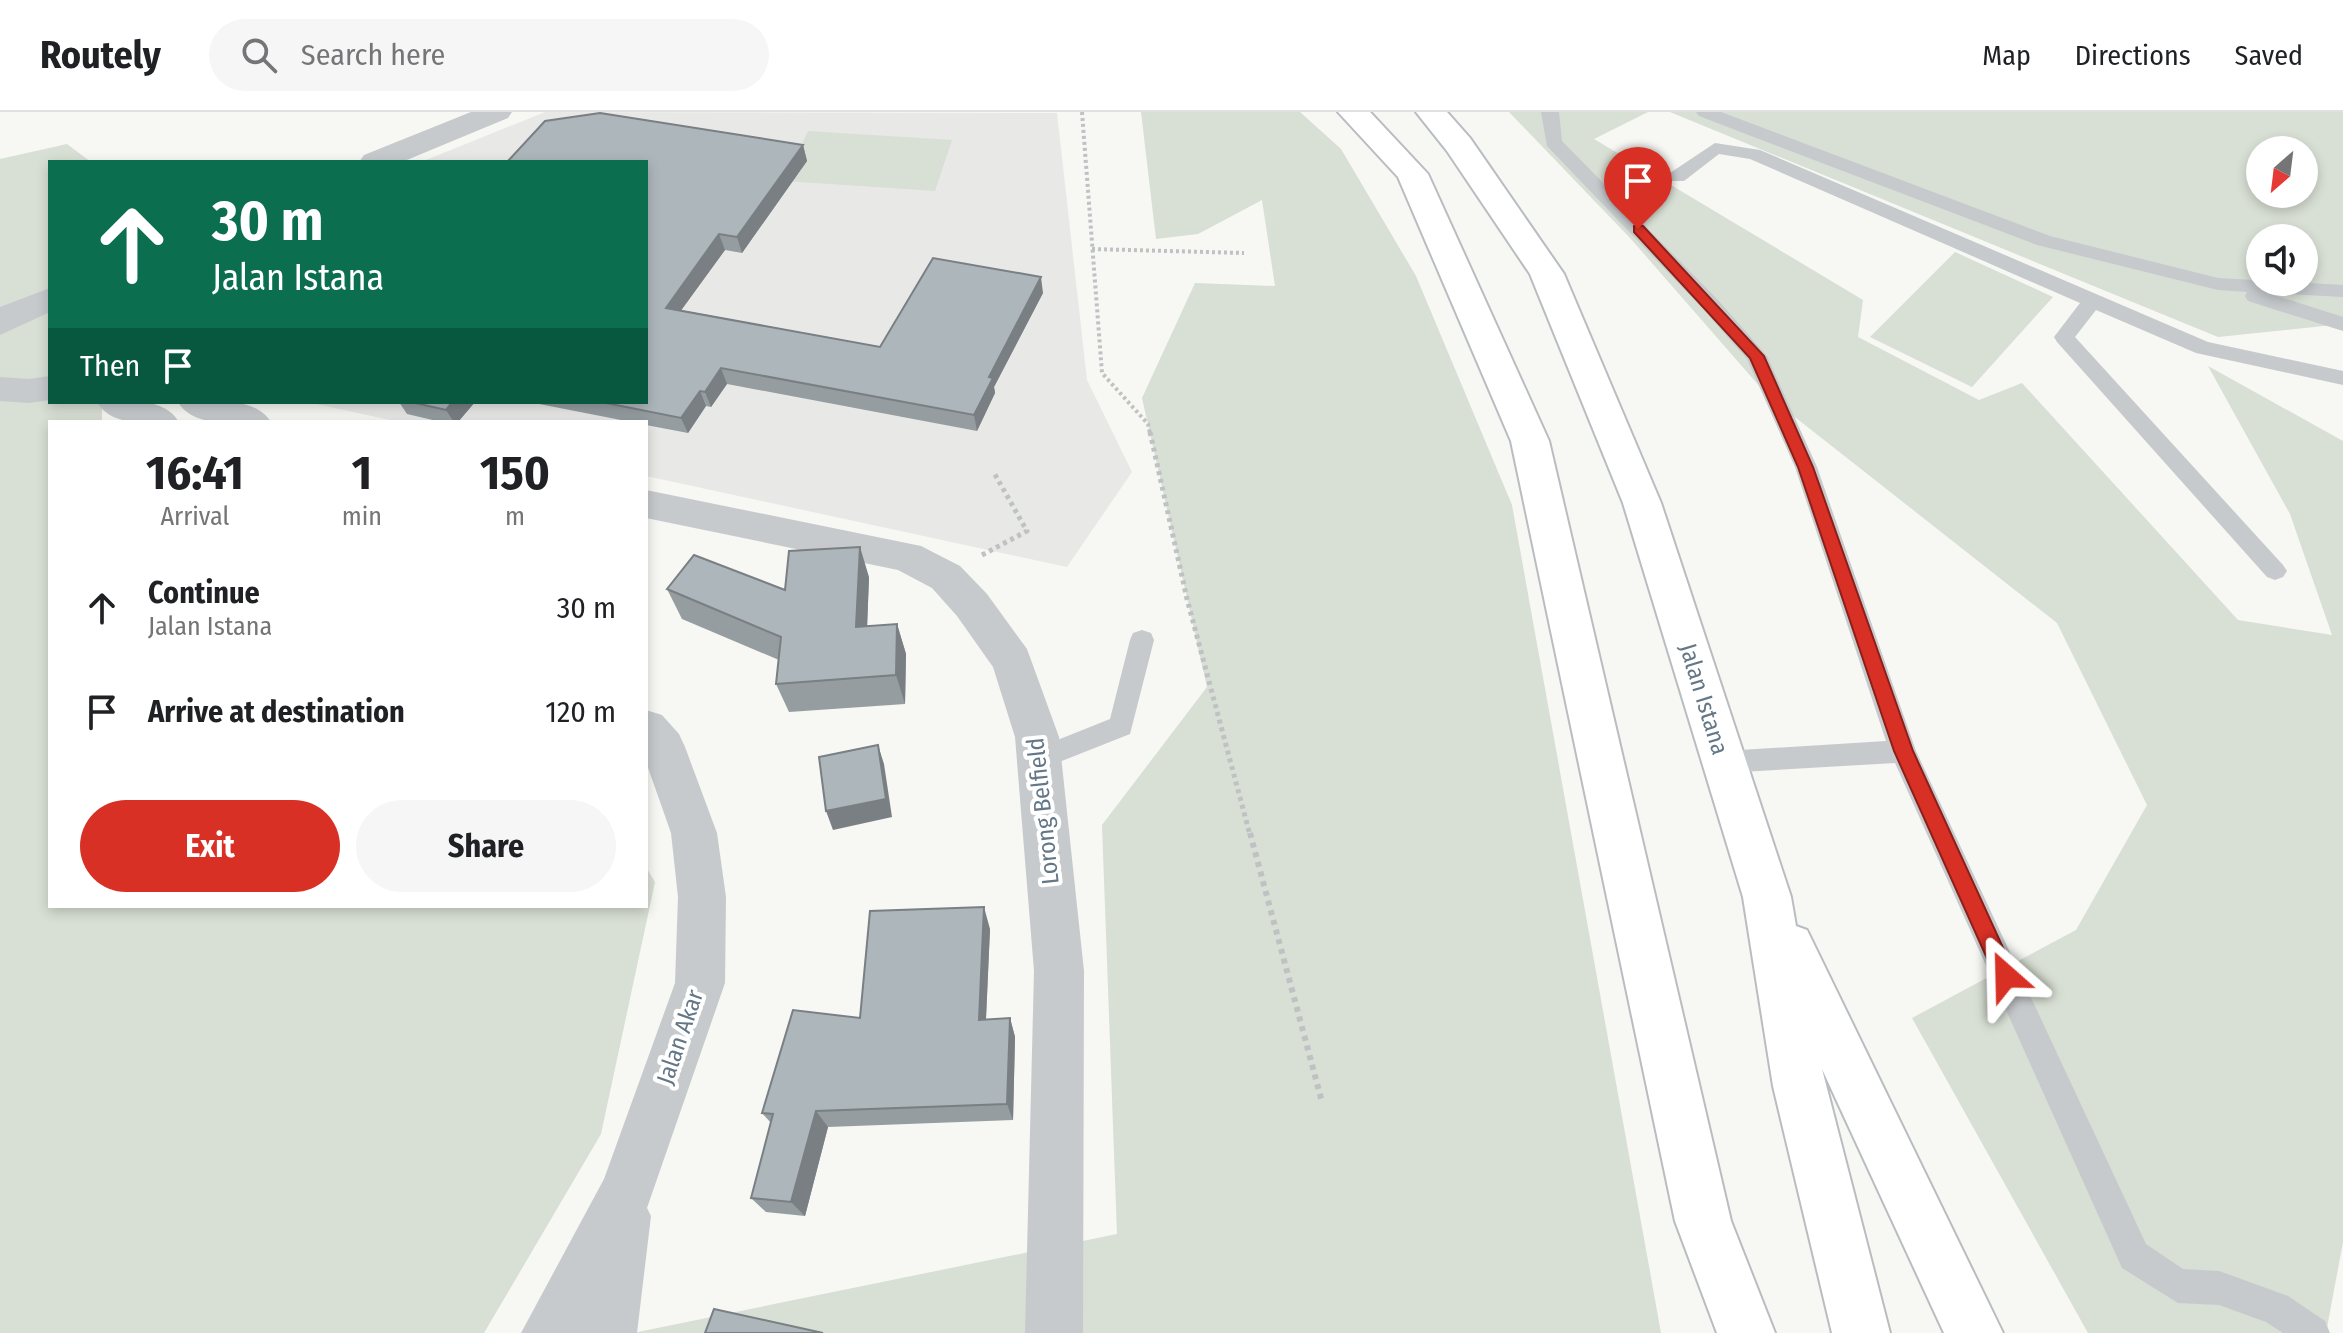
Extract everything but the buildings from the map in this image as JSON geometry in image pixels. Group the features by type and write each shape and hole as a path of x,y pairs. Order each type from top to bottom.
{"main road":[{"path":"1353,112 1412,174 1530,441 1703,1221 1724,1333"},
{"name":"Jalan Istana","path":"1431,112 1459,145 1547,274 1642,503 1767,897 1799,1086 1861,1333"},
{"path":"1767,897 1974,1333"},
{"path":"1703,1221 1746,1333"}],"street":[{"path":"380,160 497,112"},
{"path":"0,324 17,312 48,300"},
{"path":"0,389 29,391 48,388"},
{"path":"120,404 156,420"},
{"path":"202,404 246,420"},
{"name":"Lorong Belfield","path":"648,504 907,557 946,577 972,605 1012,661 1037,737 1059,971 1054,1333"},
{"name":"Jalan Akar","path":"550,1333 626,1193 700,983 702,897 694,833 663,747 648,730"},
{"path":"608,1333 626,1193"}],"lane":[{"path":"1550,112 1553,142 1711,305 1756,356 1806,467 1903,751 2134,1256 2178,1286 2219,1288 2276,1308 2313,1333"},
{"path":"1705,112 2044,241 2218,284 2343,324"},
{"path":"1677,177 1715,148 1754,154 2203,348 2343,378"},
{"path":"2218,284 2343,291"},
{"path":"2093,300 2064,337 2275,571"},
{"path":"1039,759 1121,726 1142,640"},
{"path":"1724,762 1903,751"}],"path":[{"path":"1082,112 1102,373 1148,424 1187,599 1322,1102"},
{"path":"1092,249 1244,253"},
{"path":"982,556 1027,531 993,471"}],"shaded area":[{"path":"545,112 1057,113 1087,380 1132,472 1067,567 648,476 648,420 390,420 316,404 648,404 648,160 426,160"},
{"path":"1141,112 1300,112 1341,149 1416,276 1512,505 1661,1333 633,1333 1117,1234 1102,825 1207,687 1142,398 1195,283 1275,286 1262,200 1198,234 1156,239"},
{"path":"1509,112 1648,112 1594,139 1863,300 1858,337 1979,400 2022,383 2238,620 2332,635 2290,514 2208,366 2343,441 2343,1242 2326,1333 2088,1333 1912,1018 2076,930 2147,805 2057,623 1768,396 1631,239"},
{"path":"1670,112 2343,112 2343,324 2218,337"},
{"path":"808,131 952,140 935,191 785,181"},
{"path":"67,144 88,160 48,160 48,404 102,404 102,420 48,420 48,908 648,908 648,870 655,882 601,1134 484,1333 0,1333 0,159"},
{"path":"1955,252 2053,297 1972,387 1870,337"}],"route":[{"path":"1638,229 1756,356 1806,467 1903,751 2006,976"}]}
